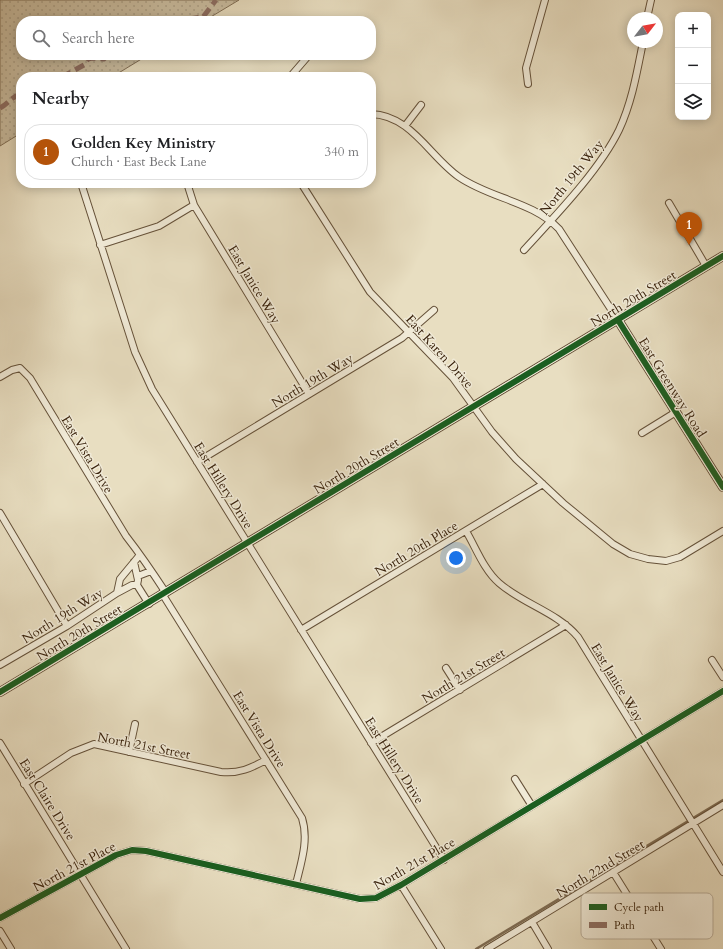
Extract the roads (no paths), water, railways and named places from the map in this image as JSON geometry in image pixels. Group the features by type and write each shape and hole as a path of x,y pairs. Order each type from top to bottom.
{"street":[{"path":"528,84 526,68 545,0"},
{"path":"648,12 651,0"},
{"name":"North 19th Way","path":"524,250 582,184 609,149 628,108 636,82 642,48"},
{"path":"294,72 305,60"},
{"path":"405,126 421,105"},
{"name":"East Greenway Road","path":"376,115 388,118 405,126 458,176 472,185 540,213 550,220 559,230 618,320 723,487"},
{"name":"East Hillery Drive","path":"83,188 138,360 152,389 444,860"},
{"name":"East Janice Way","path":"189,188 194,205 309,394"},
{"name":"East Karen Drive","path":"304,188 370,292 453,378 492,432 516,460 563,503 612,544 630,554 648,559 666,561 680,557 723,531"},
{"path":"668,203 706,266"},
{"path":"100,245 159,226 194,205"},
{"name":"North 20th Street","path":"0,692 149,604 247,543 723,256"},
{"name":"North 19th Way","path":"197,462 409,332 434,310"},
{"name":"East Vista Drive","path":"0,378 12,370 20,368 30,378 113,517 139,556 151,570 164,594 297,809 306,829 305,846 296,884"},
{"path":"642,433 676,412"},
{"name":"North 20th Place","path":"301,630 542,484"},
{"path":"0,513 67,626"},
{"name":"East Janice Way","path":"466,531 498,582 566,625 578,637 723,872"},
{"name":"North 19th Way","path":"0,665 67,626 116,593 120,579 139,556"},
{"path":"134,562 138,576 137,585 149,604"},
{"path":"138,576 151,570"},
{"path":"116,593 132,585 137,585"},
{"name":"North 21st Street","path":"371,743 566,625"},
{"path":"712,660 723,677"},
{"path":"446,668 460,690"},
{"name":"North 21st Place","path":"0,918 116,855 132,850 139,850 360,899 376,898 444,860 723,691"},
{"path":"129,752 135,724"},
{"name":"East Claire Drive","path":"0,743 126,949"},
{"name":"North 21st Street","path":"24,784 71,753 94,744 231,773 246,770 266,760"},
{"path":"515,779 532,806"},
{"name":"North 22nd Street","path":"488,949 723,805"},
{"path":"613,872 626,893"},
{"path":"401,885 441,949"},
{"path":"532,922 548,949"},
{"path":"0,931 11,949"},
{"path":"655,939 661,949"}],"waterway":[{"path":"476,949 723,800"}],"place":[{"name":"Golden Key Ministry","path":"689,245"}]}
